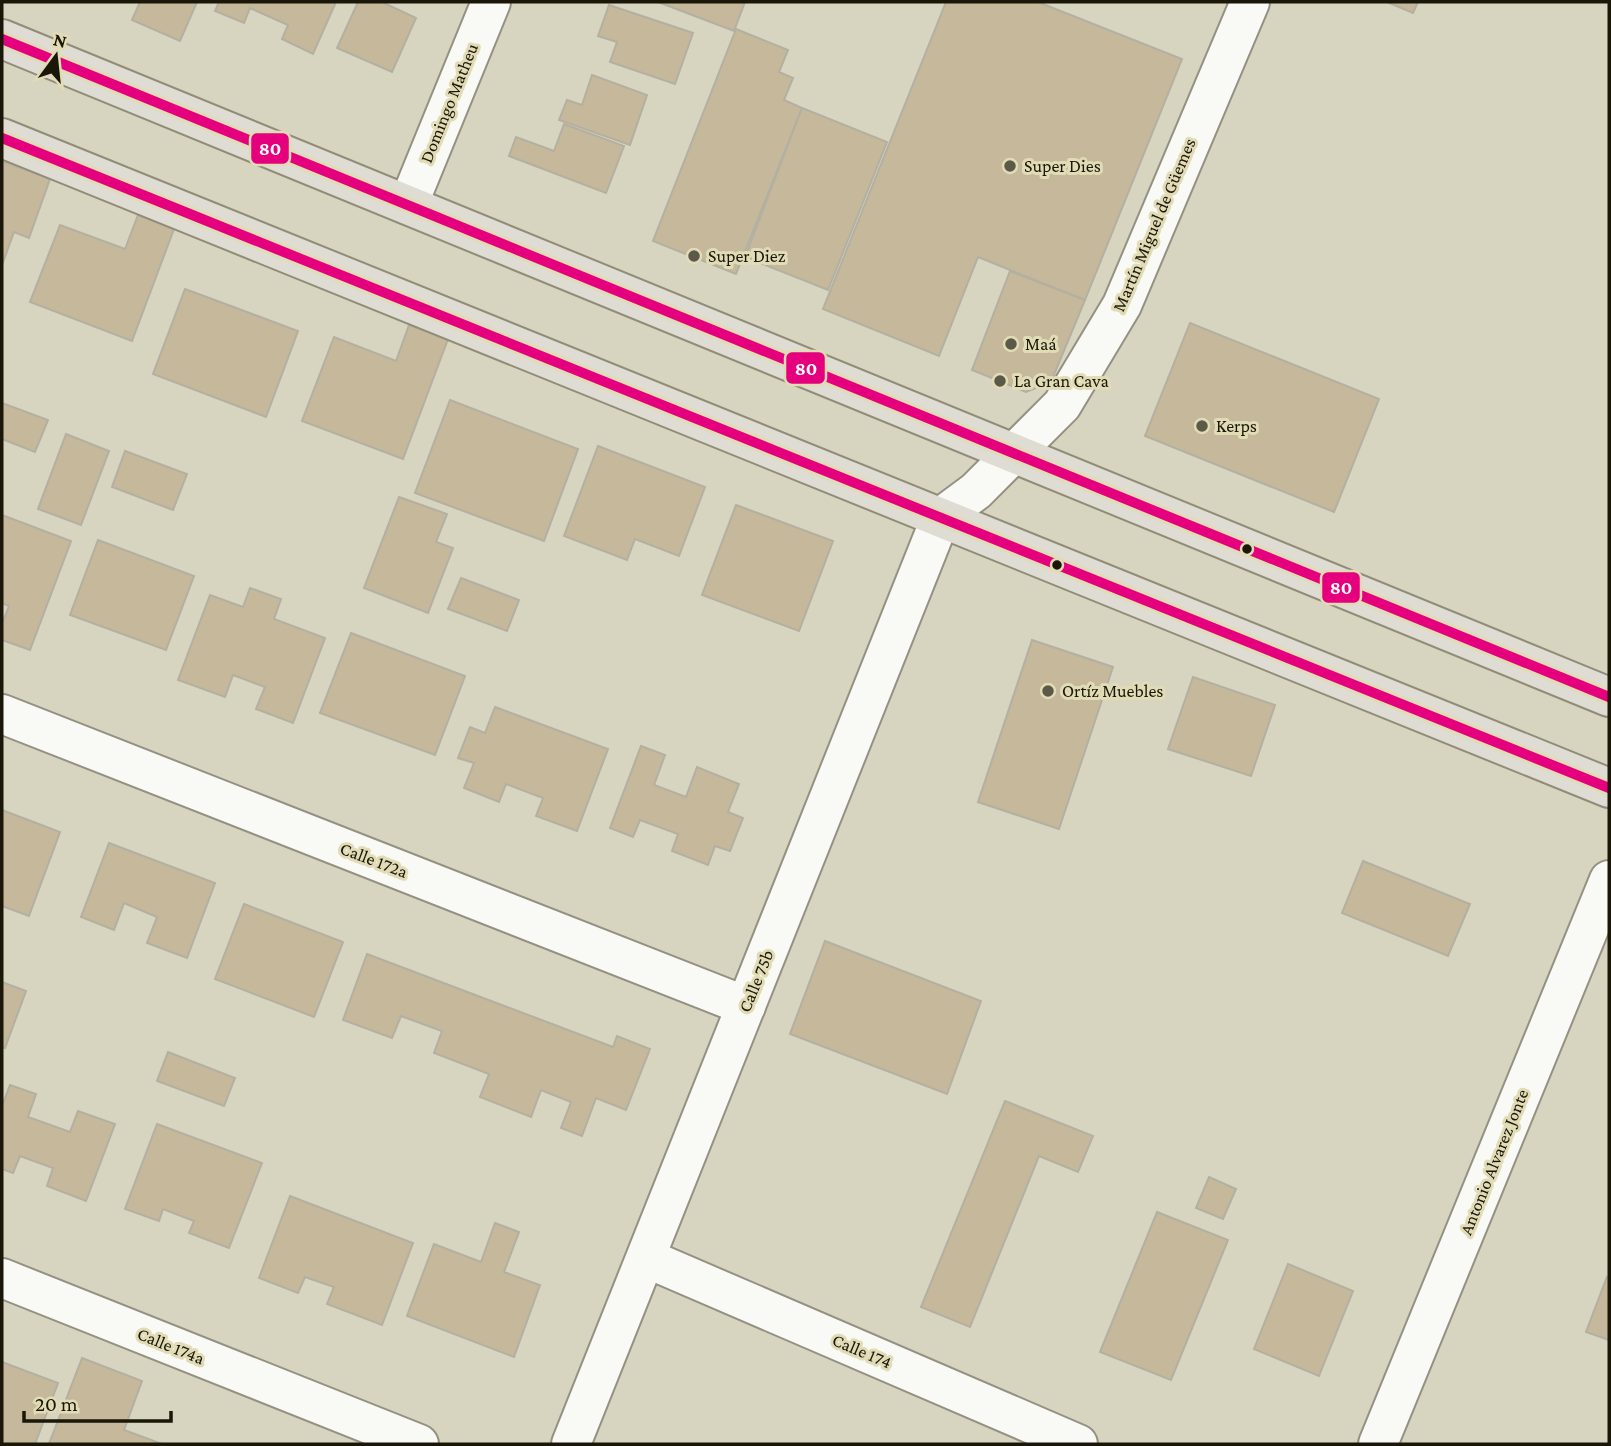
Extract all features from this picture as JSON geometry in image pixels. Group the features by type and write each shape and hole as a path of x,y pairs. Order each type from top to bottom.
{"main road":[{"path":"2,38 1609,697"},
{"path":"2,138 1609,789"}],"street":[{"name":"Domingo Matheu","path":"408,205 491,2"},
{"name":"Martín Miguel de Güemes","path":"941,517 976,491 1017,453 1062,405 1122,305 1250,2"},
{"name":"Calle 75b","path":"571,1444 941,517"},
{"name":"Calle 172a","path":"2,714 746,1006"},
{"name":"Antonio Alvarez Jonte","path":"1378,1444 1609,880"},
{"name":"Calle 174","path":"646,1258 1078,1444"},
{"name":"Calle 174a","path":"2,1278 419,1444"}],"building":[{"path":"140,2 197,2 180,41 132,20"},
{"path":"219,2 336,2 313,54 282,39 288,25 250,8 244,23 215,11"},
{"path":"358,2 382,2 416,18 392,72 337,48"},
{"path":"658,2 745,2 734,31"},
{"name":"Super Dies","path":"946,2 1038,2 1182,59 1085,300 978,257 939,356 823,309"},
{"path":"1387,2 1418,2 1413,13"},
{"path":"609,5 693,33 675,84 610,62 617,42 598,36"},
{"path":"736,29 788,50 779,72 793,78 784,100 802,108 736,274 653,241"},
{"path":"592,75 647,95 630,145 559,120 567,100 582,105"},
{"path":"802,108 887,142 828,290 745,257"},
{"path":"564,124 624,146 606,193 509,156 516,137 554,151"},
{"path":"2,161 50,179 29,238 14,232 2,265"},
{"path":"138,215 174,229 132,341 30,302 60,225 125,249"},
{"path":"1010,271 1085,300 1051,382 1026,392 972,370"},
{"path":"185,289 298,331 266,417 153,374"},
{"path":"1190,323 1379,399 1334,512 1145,436"},
{"path":"409,325 448,339 403,459 302,421 334,337 396,361"},
{"path":"450,400 578,449 544,541 415,493"},
{"path":"2,403 48,420 35,452 2,439"},
{"path":"66,434 109,451 81,525 38,509"},
{"path":"598,446 705,487 679,556 635,539 627,560 564,536"},
{"path":"125,451 187,474 173,510 112,487"},
{"path":"399,497 447,514 436,542 453,548 428,613 364,588"},
{"path":"736,505 833,541 799,631 702,595"},
{"path":"2,515 71,541 30,650 2,640 2,624 9,606 2,603"},
{"path":"98,540 194,576 166,650 70,615"},
{"path":"461,578 519,600 507,631 448,609"},
{"path":"250,588 281,599 274,619 325,638 293,723 256,709 265,687 233,675 225,697 178,680 210,595 243,607"},
{"path":"351,633 465,676 435,755 320,713"},
{"path":"1032,640 1113,667 1059,829 978,802"},
{"path":"1193,677 1275,705 1251,776 1168,749"},
{"path":"495,707 608,749 577,831 536,816 543,798 506,784 499,802 464,788 474,763 458,758 470,727 485,733"},
{"path":"641,746 665,755 654,785 686,797 697,767 739,784 728,812 743,818 730,851 715,846 708,865 672,851 678,834 640,820 633,837 610,828"},
{"path":"2,810 60,832 29,916 2,906"},
{"path":"109,843 215,883 187,958 147,943 157,917 124,903 114,930 81,917"},
{"path":"1363,861 1470,904 1448,956 1342,913"},
{"path":"244,904 343,942 314,1017 215,979"},
{"path":"825,941 981,1001 947,1094 790,1034"},
{"path":"367,954 613,1047 617,1036 650,1049 626,1110 596,1098 582,1136 561,1128 571,1102 541,1090 531,1117 480,1097 489,1074 434,1053 442,1031 401,1016 392,1038 343,1020"},
{"path":"2,982 26,991 5,1048 2,1047"},
{"path":"168,1052 235,1078 224,1106 157,1081"},
{"path":"10,1085 36,1094 28,1117 70,1132 78,1111 115,1124 86,1201 47,1186 53,1168 20,1156 13,1173 2,1169 2,1106"},
{"path":"1005,1101 1093,1136 1078,1172 1039,1156 970,1327 921,1307"},
{"path":"157,1124 262,1163 229,1248 189,1233 194,1221 163,1209 159,1221 125,1209"},
{"path":"1209,1177 1236,1189 1223,1219 1196,1208"},
{"path":"290,1196 413,1243 382,1325 327,1304 334,1287 305,1277 298,1293 259,1278"},
{"path":"1157,1212 1228,1240 1171,1380 1100,1352"},
{"path":"495,1223 519,1232 504,1272 540,1285 514,1357 407,1316 434,1244 481,1262"},
{"path":"1288,1264 1353,1291 1319,1376 1254,1349"},
{"path":"1607,1277 1609,1278 1609,1340 1586,1332"},
{"path":"82,1358 142,1381 124,1430 162,1444 49,1444"},
{"path":"2,1362 58,1383 35,1444 2,1444"}],"transit line":[{"name":"80","path":"2,39 1609,697"},
{"name":"80","path":"2,138 1609,788"}],"place":[{"name":"Super Dies","path":"1010,166"},
{"name":"Super Diez","path":"694,256"},
{"name":"Maá","path":"1011,344"},
{"name":"La Gran Cava","path":"1000,381"},
{"name":"Kerps","path":"1202,426"},
{"name":"Ortíz Muebles","path":"1048,691"}]}
